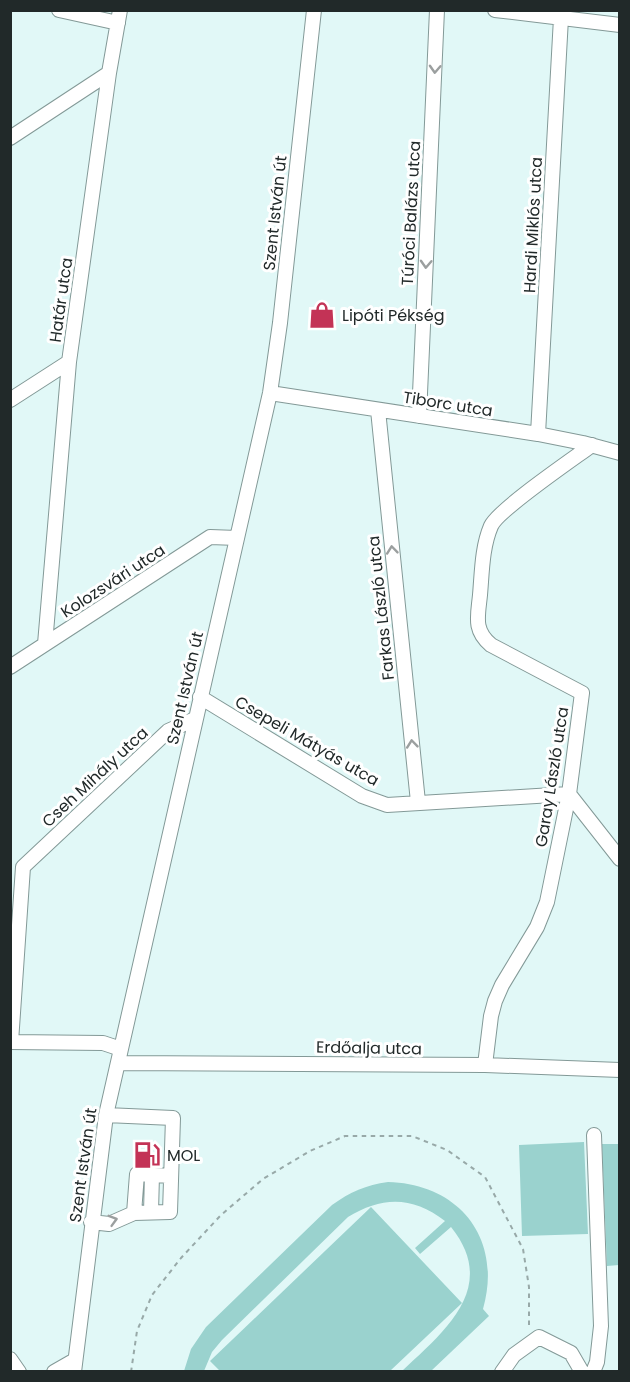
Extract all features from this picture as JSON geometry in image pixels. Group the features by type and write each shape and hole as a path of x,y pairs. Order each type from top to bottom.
{"street":[{"name":"Határ utca","path":"45,644 69,362 109,73 119,17 59,10"},
{"name":"Szent István út","path":"75,1366 106,1115 270,393 280,323 314,10"},
{"name":"Túróci Balázs utca","path":"418,416 437,10"},
{"path":"495,10 620,25"},
{"name":"Hardi Miklós utca","path":"538,434 561,18"},
{"path":"10,138 109,73"},
{"path":"10,400 69,362"},
{"name":"Tiborc utca","path":"270,393 538,434 620,453"},
{"name":"Farkas László utca","path":"378,410 418,802"},
{"name":"Garay László utca","path":"485,1065 495,1001 502,985 537,927 547,902 569,794 582,693 491,645 482,637 478,627 478,614 484,548 491,524 522,496 592,445"},
{"name":"Kolozsvári utca","path":"10,667 210,537 237,538"},
{"name":"Csepeli Mátyás utca","path":"200,698 362,796 387,805 569,794"},
{"name":"Cseh Mihály utca","path":"11,1042 23,867 168,731 195,719"},
{"path":"569,794 620,859"},
{"name":"Erdőalja utca","path":"11,1042 103,1043 119,1056 620,1070"},
{"path":"91,1222 109,1224 134,1213 170,1212 173,1118 106,1115"},
{"path":"593,1371 597,1362 601,1326 594,1135"},
{"path":"134,1213 136,1174 171,1176"},
{"path":"151,1212 152,1175"},
{"path":"502,1371 514,1355 539,1337 571,1353 582,1371"},
{"path":"10,1359 19,1371"},
{"path":"54,1371 75,1366"}],"path":[{"path":"131,1371 137,1331 152,1295 181,1258 221,1215 263,1179 310,1151 345,1136 412,1136 447,1150 485,1177 523,1249 529,1287 529,1344"}],"shaded area":[{"path":"584,1142 588,1234 522,1236 519,1145"},
{"path":"602,1144 619,1144 619,1265 607,1266"},
{"path":"388,1182 414,1185 436,1193 455,1205 470,1220 481,1239 487,1260 488,1284 483,1309 489,1316 431,1371 402,1371 434,1341 460,1307 468,1289 470,1270 465,1249 451,1227 420,1254 415,1248 445,1221 409,1203 385,1202 348,1217 222,1340 212,1352 204,1371 184,1371 191,1349 206,1327 332,1205 359,1190"},
{"path":"371,1207 462,1303 390,1371 220,1371 210,1361"}],"place":[{"name":"Lipóti Pékség","path":"322,315"},
{"name":"MOL","path":"147,1155"}]}
